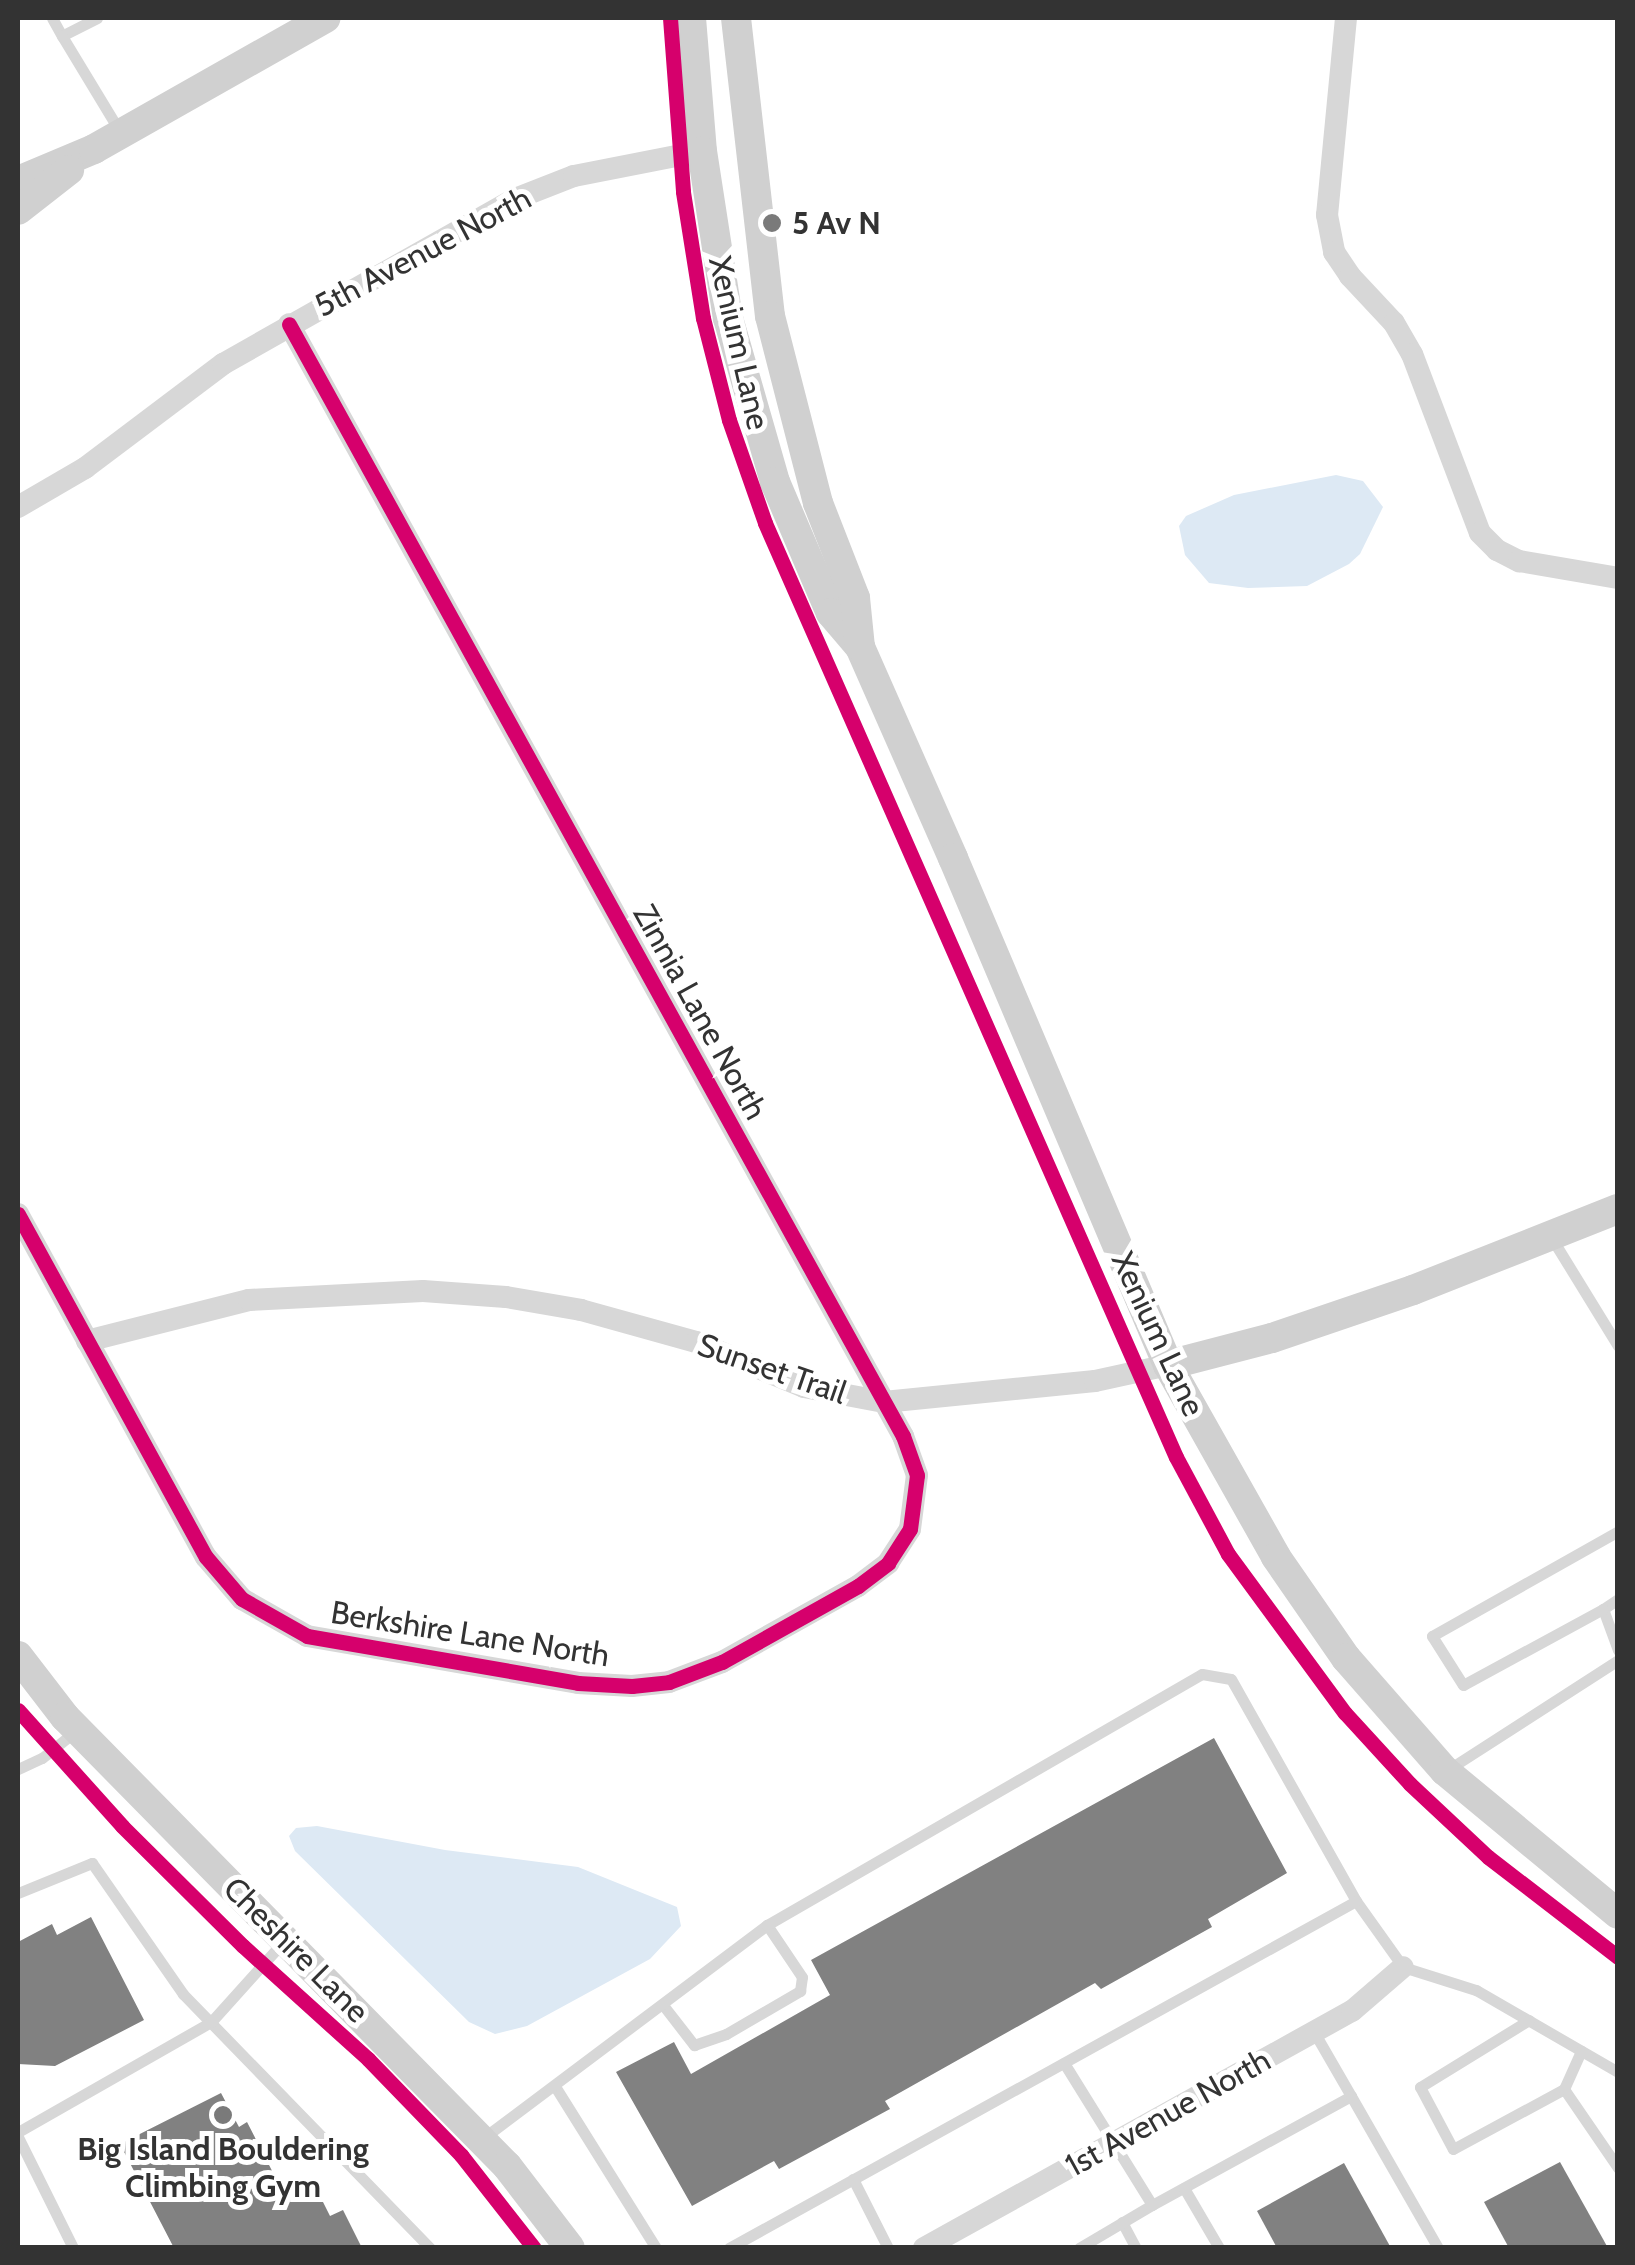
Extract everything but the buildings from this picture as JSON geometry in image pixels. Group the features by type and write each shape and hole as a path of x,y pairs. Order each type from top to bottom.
{"main road":[{"path":"18,181 94,149 326,18"},
{"name":"Xenium Lane","path":"691,18 702,152 728,318 775,482 831,613 860,647 1168,1366 1238,1494 1326,1633 1445,1771 1618,1914"},
{"name":"Xenium Lane","path":"736,18 770,316 818,503 855,598 860,647"},
{"path":"18,210 94,149"},
{"name":"Sunset Trail","path":"1168,1366 1272,1338 1414,1290 1548,1233 1618,1210"},
{"name":"Cheshire Lane","path":"18,1656 78,1730 482,2139 570,2248"}],"street":[{"path":"1346,18 1328,215 1334,252 1350,276 1394,322 1412,354 1480,533 1497,550 1519,561 1618,578"},
{"name":"5th Avenue North","path":"18,506 84,468 223,364 515,199 574,176 702,152"},
{"name":"Zinnia Lane North","path":"289,324 911,1452 917,1475 917,1502 905,1540 888,1564 866,1581 722,1662"},
{"name":"Berkshire Lane North","path":"18,1214 206,1557 242,1599 272,1620 307,1636 344,1644 598,1685 669,1682 722,1662"},
{"name":"Sunset Trail","path":"88,1341 249,1300 360,1291 478,1294 605,1316 696,1342 804,1386 884,1402 1095,1381 1168,1366"},
{"name":"1st Avenue North","path":"924,2248 1352,2011 1403,1967"}],"lane":[{"path":"52,18 122,134"},
{"path":"62,36 96,18"},
{"path":"1548,1233 1618,1346"},
{"path":"1618,1531 1432,1636 1462,1685 1618,1599"},
{"path":"1603,1609 1618,1650"},
{"path":"1445,1771 1618,1660"},
{"path":"482,2139 556,2088 767,1925 1202,1674 1231,1679 1356,1901 1403,1967 1476,1990 1618,2072"},
{"path":"18,1769 42,1758 78,1730"},
{"path":"18,1894 92,1863 183,1994 430,2248"},
{"path":"728,2248 1356,1901"},
{"path":"663,2005 694,2045 726,2034 800,1991 802,1977 767,1925"},
{"path":"73,2248 18,2135 210,2022 285,1939"},
{"path":"1529,2020 1420,2088 1454,2149 1564,2090 1581,2051"},
{"path":"1314,2032 1438,2248"},
{"path":"1064,2063 1152,2206"},
{"path":"556,2088 656,2248"},
{"path":"1564,2090 1618,2168"},
{"path":"1079,2248 1351,2096"},
{"path":"853,2179 888,2248"},
{"path":"1184,2188 1219,2248"},
{"path":"1122,2222 1136,2248"}],"shaded area":[{"path":"1336,475 1363,481 1383,507 1360,554 1349,564 1307,586 1248,588 1209,583 1185,555 1179,526 1186,516 1234,495"},
{"path":"317,1826 445,1850 578,1867 677,1907 681,1926 650,1959 527,2026 495,2034 469,2022 295,1851 289,1836 296,1828"}],"cycle path":[{"path":"670,18 683,192 703,318 729,420 765,523 1176,1457 1228,1554 1345,1713 1410,1784 1488,1857 1618,1957"},
{"path":"18,1214 206,1557 242,1599 307,1636 578,1683 632,1686 669,1682 722,1662 858,1586 888,1563 910,1529 917,1475 903,1436 289,324"},
{"path":"18,1710 122,1826 243,1946 368,2059 461,2155 534,2248"}],"place":[{"name":"5 Av N","path":"772,223"},
{"name":"Big Island Bouldering Climbing Gym","path":"223,2115"}]}
